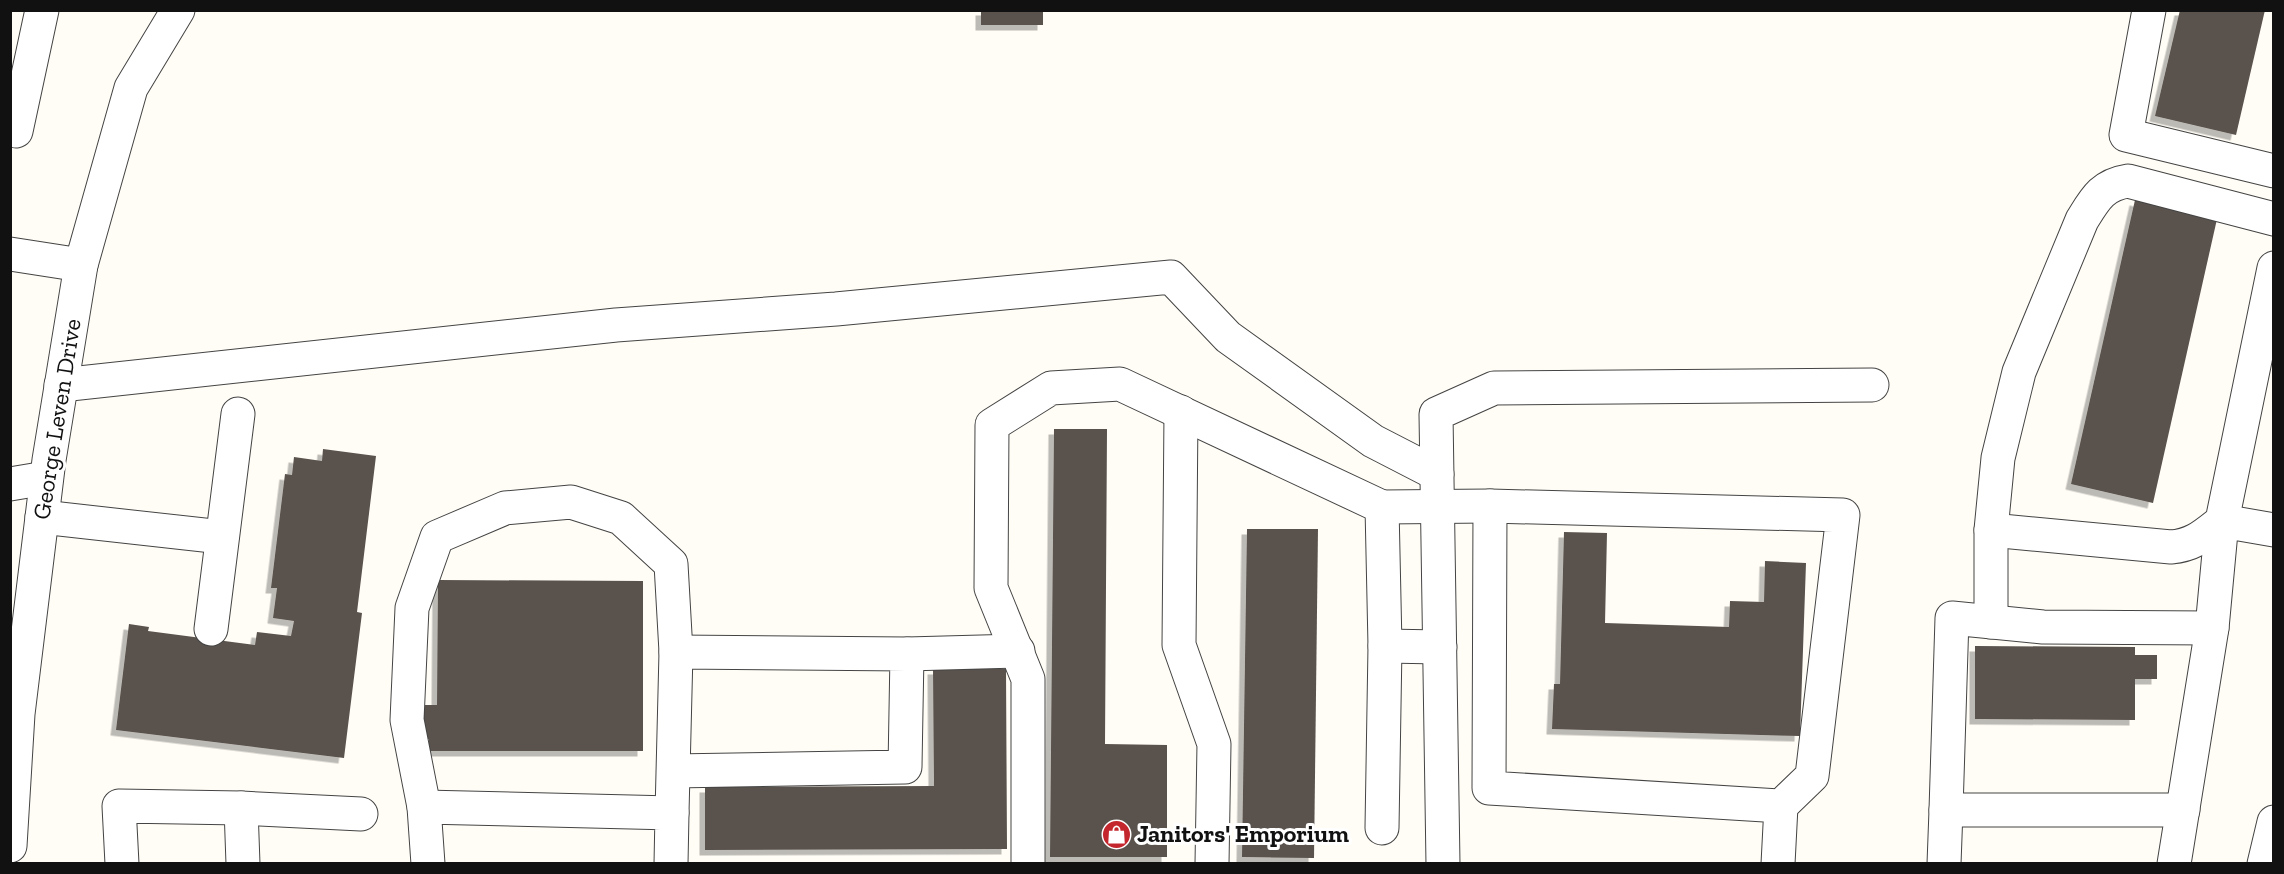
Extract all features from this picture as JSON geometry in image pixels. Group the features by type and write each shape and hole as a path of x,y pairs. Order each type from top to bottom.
{"street":[{"path":"16,132 42,10"},
{"path":"2150,10 2126,135 2274,171"},
{"name":"George Leven Drive","path":"10,846 22,596 42,517 46,478 81,265 131,88 177,11"},
{"path":"1991,622 1991,530 1998,458 2019,372 2082,220 2093,202 2108,186 2128,181 2274,219"},
{"path":"10,254 81,265"},
{"path":"2174,864 2212,628 2222,521 2274,268"},
{"path":"61,385 616,325 836,309 1171,277 1228,337 1437,490 1490,506 1843,515 1812,776 1781,806 1778,864"},
{"path":"1028,864 1028,680 991,588 992,425 1051,388 1120,384 1382,507 1437,490"},
{"path":"1443,864 1436,414 1494,388 1872,385"},
{"path":"1181,412 1179,645 1214,744 1212,864"},
{"path":"211,629 238,414"},
{"path":"10,484 46,478"},
{"path":"428,864 424,807 407,720 412,608 437,537 505,508 571,502 621,518 670,564 676,652 670,864"},
{"path":"1490,506 1489,788 1781,806"},
{"path":"1382,507 1385,646 1382,828"},
{"path":"42,517 222,537"},
{"path":"1991,530 2170,547 2187,545 2222,521 2274,530"},
{"path":"1944,864 1952,618 2043,627 2212,628"},
{"path":"1385,646 1440,647"},
{"path":"676,652 907,654 1017,651"},
{"path":"673,771 905,767 907,654"},
{"path":"122,864 119,806 242,808 361,814"},
{"path":"424,807 672,813"},
{"path":"242,808 243,864"},
{"path":"1946,810 2183,810"},
{"path":"2264,864 2274,822"}],"building":[{"path":"981,10 1043,10 1043,25 981,25"},
{"path":"2180,10 2265,10 2236,135 2155,116"},
{"path":"2135,200 2217,219 2153,503 2071,484"},
{"path":"1054,429 1107,429 1105,744 1167,745 1167,857 1050,857"},
{"path":"323,449 376,456 357,612 362,613 344,758 116,730 129,624 149,627 148,631 255,645 257,632 291,636 294,621 273,618 277,588 271,588 285,474 292,475 294,457 322,461"},
{"path":"1247,529 1318,529 1314,858 1242,857"},
{"path":"1564,532 1607,533 1605,623 1729,627 1730,601 1764,602 1765,561 1806,563 1800,736 1552,729 1554,684 1560,684"},
{"path":"438,580 643,581 643,751 429,751 429,739 419,739 419,705 437,705"},
{"path":"1975,646 2135,647 2135,655 2157,655 2157,679 2135,679 2135,720 1975,719"},
{"path":"933,669 1006,669 1007,849 705,850 705,787 934,786"}],"place":[{"name":"Janitors' Emporium","path":"1116,834"}]}
